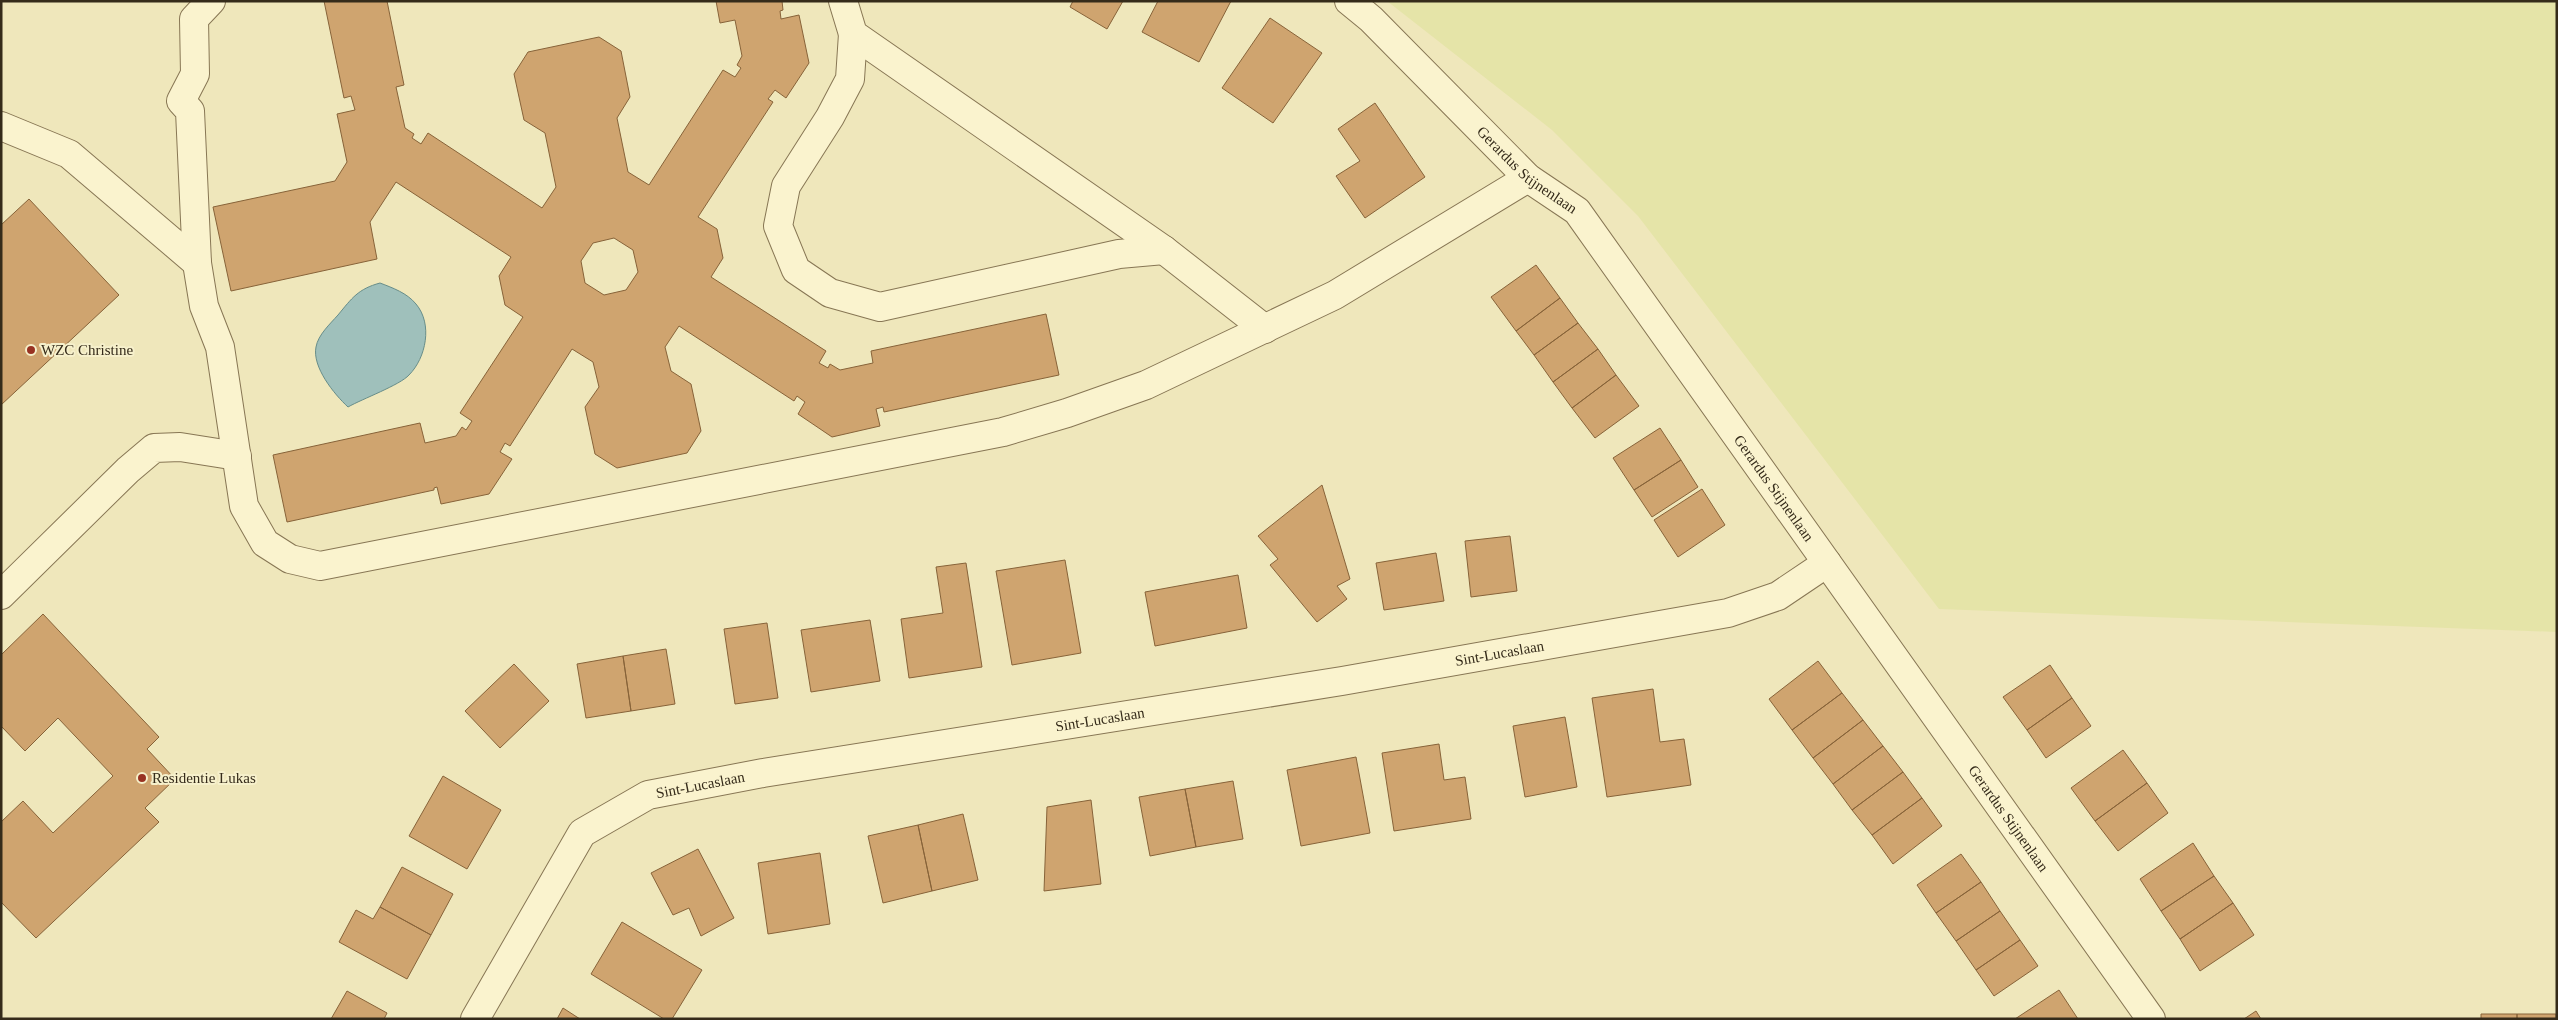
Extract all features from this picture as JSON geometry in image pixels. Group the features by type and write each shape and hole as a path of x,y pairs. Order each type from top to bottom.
{"street":[{"path":"211,1 194,19 196,74 181,101 190,111 197,264 204,306 220,348 244,506 265,543 290,559 320,566 1003,432 1067,414 1146,385 1335,296 1528,178"},
{"path":"844,1 853,34 850,79 830,117 786,186 778,226 796,270 830,293 880,307 1119,254 1164,250"},
{"name":"Gerardus Stijnenlaan","path":"1349,1 1371,19 1528,178 1577,211 2151,1019"},
{"path":"853,34 1164,250 1265,329"},
{"path":"1,126 69,154 197,264"},
{"path":"1,595 128,470 154,448 180,447 237,456"},
{"name":"Sint-Lucaslaan","path":"475,1019 582,833 648,794 763,773 1342,681 1728,613 1778,596 1827,563"}],"shaded area":[{"path":"1387,1 2557,1 2557,632 1939,609 1638,216 1552,130"}],"water":[{"path":"380,283 400,291 416,304 421,312 426,331 423,350 415,368 404,379 348,407 325,380 317,363 317,343 325,330 352,299 366,288"}],"building":[{"path":"324,1 387,1 404,85 396,87 405,128 414,134 412,138 421,144 428,133 542,208 556,187 545,133 524,120 514,74 528,52 599,37 621,51 630,97 617,118 628,172 649,185 723,70 735,77 741,68 737,65 742,56 735,20 720,23 716,1 782,1 781,19 799,15 809,63 786,98 775,90 768,99 773,102 698,217 717,229 723,258 711,277 826,351 819,363 828,368 830,364 840,370 873,363 871,351 1046,314 1059,375 884,412 883,407 876,409 880,426 832,437 798,414 805,402 797,396 794,401 679,326 665,347 671,371 691,384 701,431 687,453 617,468 595,454 585,407 599,387 593,362 572,349 510,446 505,443 500,452 512,459 489,494 441,504 437,487 434,490 287,522 273,455 420,423 425,443 456,436 462,427 466,430 472,421 460,413 523,317 505,305 499,276 511,257 396,182 370,222 377,259 231,291 213,207 335,181 347,162 337,114 355,110 351,96 344,98","holes":["614,238 633,250 638,272 626,290 604,295 585,283 581,261 593,243"]},
{"path":"1073,1 1123,1 1107,29 1070,7"},
{"path":"1158,1 1231,1 1199,62 1142,32"},
{"path":"1270,18 1322,53 1273,123 1222,88"},
{"path":"1375,103 1425,177 1365,218 1336,176 1360,161 1338,129"},
{"name":"WZC Christine","path":"29,199 119,295 1,405 1,225"},
{"path":"1536,265 1560,298 1516,331 1491,297"},
{"path":"1560,298 1578,323 1534,355 1516,331"},
{"path":"1578,323 1598,349 1553,382 1534,355"},
{"path":"1598,349 1616,375 1572,408 1553,382"},
{"path":"1616,375 1639,406 1595,438 1572,408"},
{"path":"1660,428 1681,460 1634,490 1613,458"},
{"path":"1681,460 1698,487 1652,517 1634,490"},
{"path":"1322,485 1350,579 1337,586 1347,599 1317,622 1270,565 1278,559 1258,536"},
{"path":"1702,489 1725,525 1678,557 1654,520"},
{"path":"1510,536 1517,591 1471,597 1465,541"},
{"path":"1436,553 1444,601 1384,610 1376,563"},
{"path":"1065,560 1081,653 1012,665 996,571"},
{"path":"966,563 982,667 909,678 901,619 943,613 936,567"},
{"path":"1238,575 1247,628 1155,646 1145,592"},
{"name":"Residentie Lukas","path":"43,614 159,737 147,749 175,779 145,808 159,822 36,938 1,902 1,822 23,801 53,833 113,776 58,718 25,751 1,726 1,655"},
{"path":"870,620 880,681 811,692 801,630"},
{"path":"767,623 778,698 735,704 724,629"},
{"path":"666,649 675,704 631,711 623,656"},
{"path":"623,656 631,711 586,718 577,664"},
{"path":"1818,661 1842,693 1792,730 1769,699"},
{"path":"514,664 549,701 500,748 465,711"},
{"path":"2050,665 2072,698 2027,730 2003,697"},
{"path":"1653,689 1660,742 1684,739 1691,785 1607,797 1592,698"},
{"path":"1842,693 1863,720 1813,758 1792,730"},
{"path":"2072,698 2091,726 2046,758 2027,730"},
{"path":"1565,717 1577,787 1525,797 1513,726"},
{"path":"1863,720 1883,746 1833,784 1813,758"},
{"path":"1439,744 1444,780 1465,777 1471,819 1394,831 1382,753"},
{"path":"1883,746 1903,772 1852,810 1833,784"},
{"path":"2123,750 2147,783 2095,821 2071,788"},
{"path":"1356,757 1370,833 1301,846 1287,770"},
{"path":"1903,772 1922,798 1872,835 1852,810"},
{"path":"443,776 501,810 467,869 409,836"},
{"path":"1233,781 1243,839 1196,847 1185,789"},
{"path":"2147,783 2168,813 2118,851 2095,821"},
{"path":"1185,789 1196,847 1150,856 1139,797"},
{"path":"1922,798 1942,826 1893,864 1872,835"},
{"path":"1091,800 1101,884 1044,891 1047,807"},
{"path":"963,814 978,880 932,891 918,825"},
{"path":"918,825 932,891 883,903 868,836"},
{"path":"2193,843 2214,876 2161,911 2140,879"},
{"path":"698,849 734,918 701,936 689,908 673,915 651,873"},
{"path":"820,853 830,924 768,934 758,863"},
{"path":"1961,854 1981,882 1936,913 1917,885"},
{"path":"402,867 453,894 431,935 380,907"},
{"path":"2214,876 2233,903 2180,939 2161,911"},
{"path":"1981,882 2000,911 1956,941 1936,913"},
{"path":"2233,903 2254,935 2200,971 2180,939"},
{"path":"380,907 431,935 407,979 339,942 356,910 373,919"},
{"path":"2000,911 2020,940 1976,970 1956,941"},
{"path":"622,922 702,970 672,1019 664,1019 591,974"},
{"path":"2020,940 2038,966 1994,996 1976,970"},
{"path":"2059,990 2078,1019 2015,1019"},
{"path":"347,991 387,1013 384,1019 331,1019"},
{"path":"563,1008 580,1019 557,1019"},
{"path":"2256,1011 2261,1019 2244,1019"},
{"path":"2481,1014 2517,1014 2517,1019 2481,1019"},
{"path":"2517,1014 2556,1014 2556,1019 2517,1019"}],"place":[{"name":"WZC Christine","path":"31,350"},
{"name":"Residentie Lukas","path":"142,778"}]}
